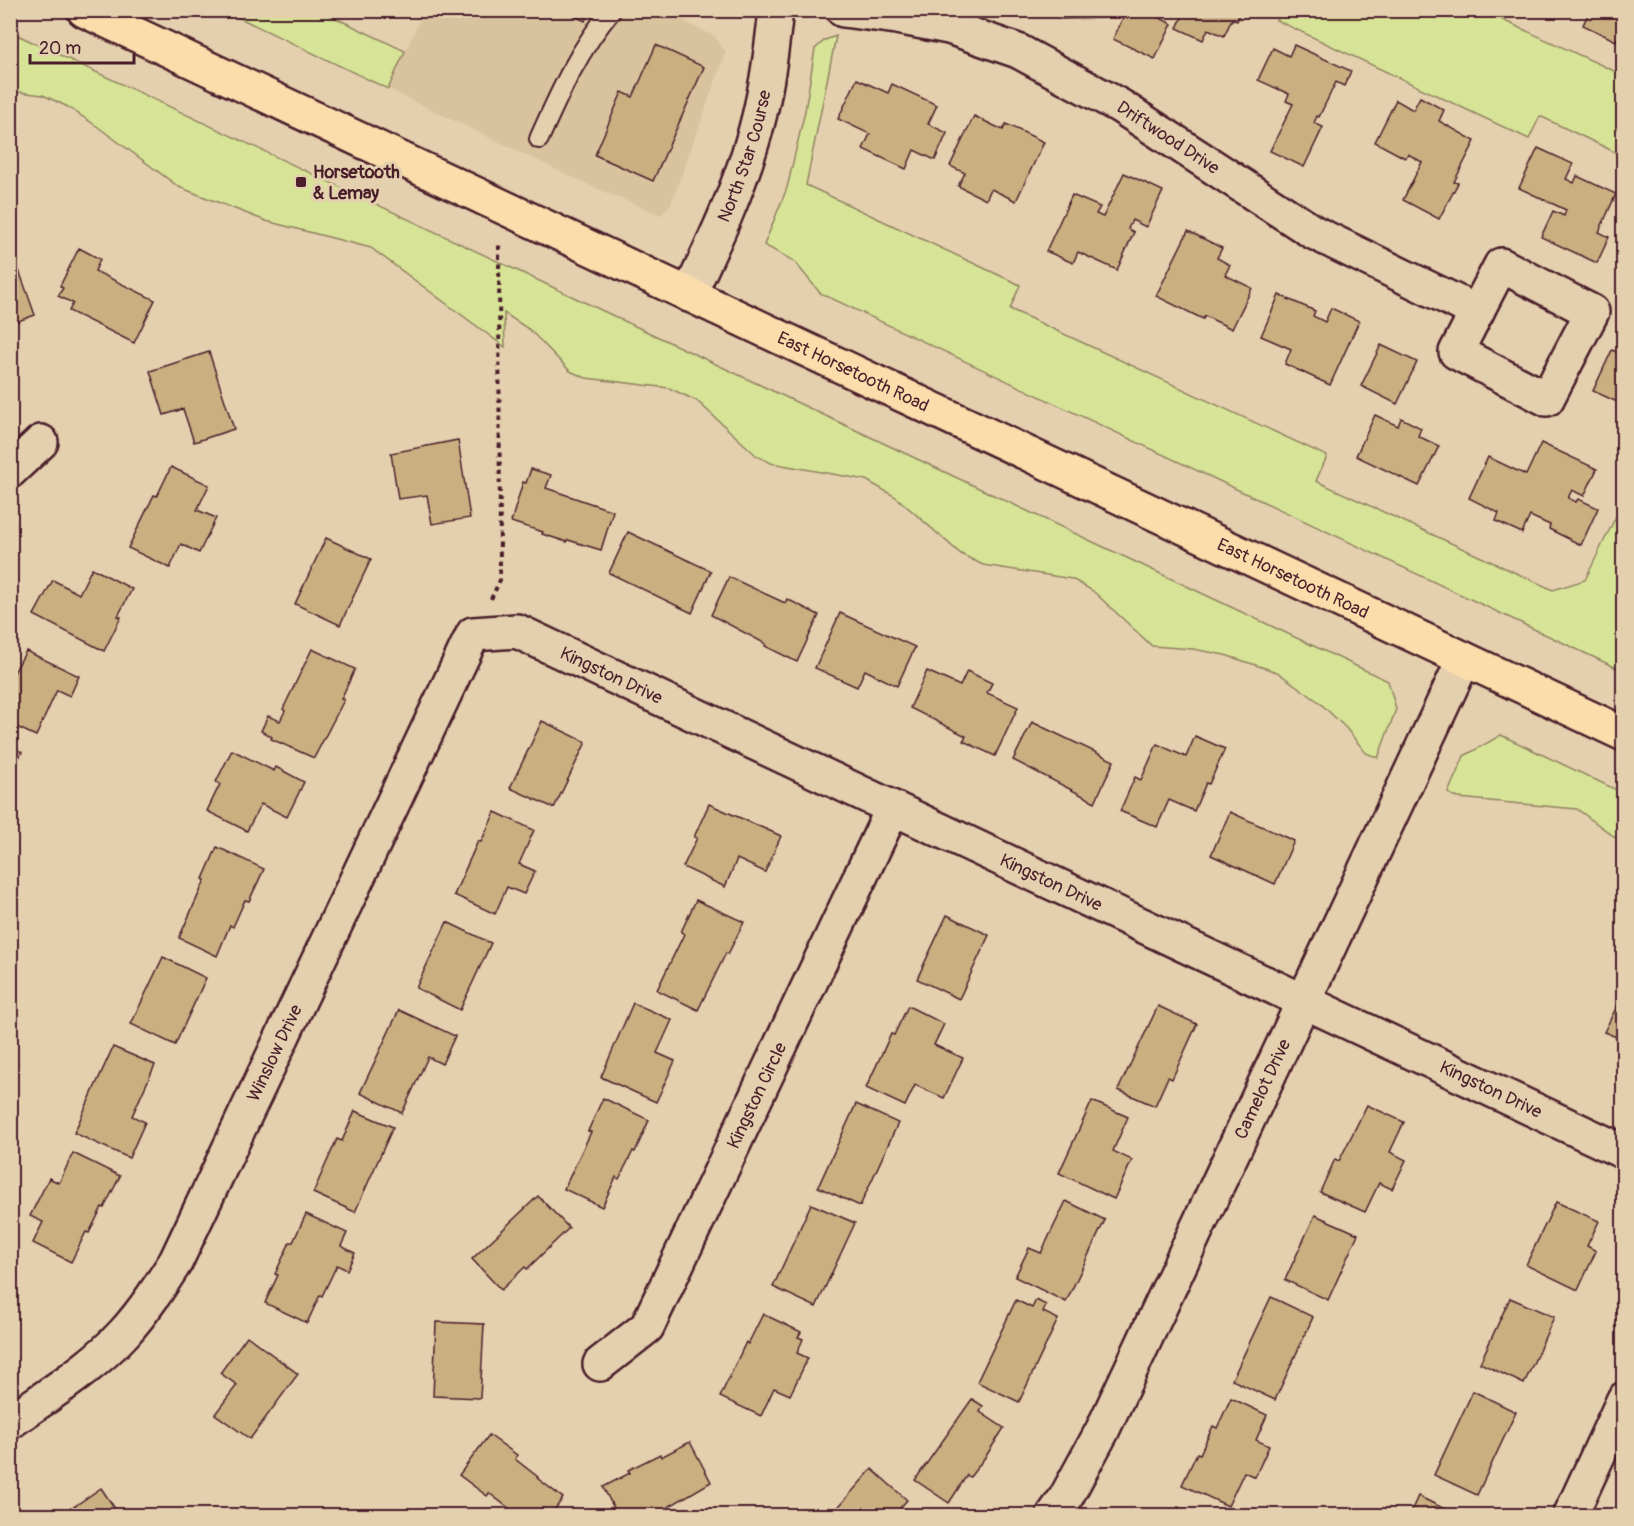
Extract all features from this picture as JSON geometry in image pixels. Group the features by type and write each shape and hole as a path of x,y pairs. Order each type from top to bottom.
{"main road":[{"name":"East Horsetooth Road","path":"84,10 1623,734"}],"street":[{"name":"North Star Course","path":"689,295 728,211 751,145 768,76 776,10"},
{"name":"Driftwood Drive","path":"843,10 949,27 1018,51 1120,106 1313,232 1477,312"},
{"path":"10,471 41,442"},
{"name":"Kingston Drive","path":"472,634 517,631 1623,1152"},
{"name":"Winslow Drive","path":"10,1422 91,1364 124,1334 152,1299 176,1261 472,634"},
{"name":"Camelot Drive","path":"1053,1515 1065,1499 1102,1431 1464,659"},
{"name":"Kingston Circle","path":"600,1364 647,1327 893,808"},
{"path":"1570,1515 1623,1399"}],"lane":[{"path":"539,139 568,78 612,10"}],"path":[{"path":"472,634 500,580 499,206"}],"shaded area":[{"path":"424,11 673,11 689,24 714,36 726,52 671,204 661,215 595,188 388,89"}],"green space":[{"path":"225,11 321,11 405,51 388,89"},
{"path":"1280,11 1483,11 1623,75 1623,156 1540,116 1529,139 1276,20"},
{"path":"11,32 1388,681 1396,709 1378,758 1366,753 1346,728 1319,702 1277,672 1225,655 1193,649 1152,646 1093,591 1072,579 983,565 961,554 896,497 866,480 771,463 757,456 697,401 669,388 586,378 570,371 530,330 504,313 505,347 371,248 266,221 179,187 68,107 43,95 11,91"},
{"path":"836,36 806,185 1020,285 1010,309 1327,456 1316,481 1553,590 1585,580 1623,502 1623,671 820,293 794,261 764,245 787,188 805,111 815,49 825,40"},
{"path":"1501,735 1623,793 1623,843 1577,809 1458,798 1448,793 1464,756"}],"building":[{"path":"562,10 590,10 585,21"},
{"path":"1059,10 1105,10 1105,18 1059,19"},
{"path":"1127,10 1144,10 1172,24 1155,59 1113,39"},
{"path":"1183,10 1241,10 1237,21 1232,19 1224,36 1208,29 1203,40 1177,28 1185,11"},
{"path":"1581,10 1624,10 1624,42 1617,39 1616,41 1583,25 1588,14"},
{"path":"656,45 704,67 653,181 595,155 622,92 633,97"},
{"path":"1294,45 1351,71 1344,86 1336,82 1319,117 1317,116 1314,123 1323,127 1304,167 1270,151 1293,104 1286,101 1289,94 1258,80 1273,48 1289,56"},
{"path":"857,79 888,93 892,84 937,105 928,124 947,133 935,160 914,150 906,169 863,149 870,134 838,119"},
{"path":"1420,97 1444,110 1439,121 1475,141 1454,182 1458,183 1439,219 1403,200 1422,162 1408,154 1405,158 1375,142 1396,100 1413,110"},
{"path":"974,116 1003,130 1006,124 1044,142 1016,201 991,189 986,200 958,186 965,173 950,166"},
{"path":"1538,148 1573,164 1566,179 1574,183 1577,176 1616,194 1599,232 1609,237 1597,263 1541,237 1553,211 1564,216 1566,210 1519,188"},
{"path":"1124,173 1163,191 1146,227 1132,220 1128,229 1134,232 1117,270 1078,252 1073,263 1046,251 1072,195 1100,207 1096,214 1103,217"},
{"path":"1188,231 1222,248 1217,258 1230,265 1225,275 1252,288 1232,329 1205,316 1203,319 1156,296"},
{"path":"10,245 35,315 10,324"},
{"path":"79,248 100,259 95,271 155,300 134,343 69,311 73,303 58,296 63,288 60,286"},
{"path":"1279,295 1315,311 1313,316 1325,322 1331,308 1359,321 1330,385 1285,364 1291,349 1261,336"},
{"path":"1381,345 1417,362 1397,404 1361,386"},
{"path":"1612,350 1624,355 1624,405 1593,391"},
{"path":"209,352 234,429 194,442 183,409 164,415 150,371"},
{"path":"1375,415 1398,426 1401,418 1421,428 1418,436 1439,446 1419,486 1356,456"},
{"path":"458,440 470,518 432,524 427,495 398,499 391,453"},
{"path":"1541,443 1597,469 1584,496 1572,490 1568,498 1576,502 1578,499 1598,508 1581,545 1549,529 1550,525 1530,516 1522,533 1496,521 1499,513 1469,498 1488,457 1526,475"},
{"path":"171,467 209,485 197,510 216,518 199,553 181,544 170,568 128,548 154,495 157,496"},
{"path":"531,469 551,475 546,488 613,511 601,550 568,540 567,542 511,522 523,482 526,483"},
{"path":"628,532 711,571 692,613 609,573"},
{"path":"326,538 371,559 340,625 295,604"},
{"path":"92,568 132,589 104,651 34,615 53,580 79,594"},
{"path":"729,577 785,603 787,599 819,615 797,662 711,615"},
{"path":"840,613 915,647 897,686 865,670 857,687 815,668"},
{"path":"312,649 355,669 341,699 344,700 314,758 271,739 272,737 261,731 268,716 280,721 285,711 283,709"},
{"path":"26,651 79,676 70,696 57,690 36,736 10,724 10,680"},
{"path":"927,671 960,686 967,671 992,683 987,693 1018,707 995,756 963,741 966,736 910,708"},
{"path":"542,721 586,742 554,808 510,788"},
{"path":"1032,722 1114,761 1095,802 1013,760"},
{"path":"1195,736 1225,749 1194,811 1169,800 1157,827 1120,811 1135,777 1141,780 1157,744 1186,757"},
{"path":"10,746 22,752 10,776"},
{"path":"232,750 274,771 276,767 304,782 287,817 261,804 247,831 207,811 220,784 216,782"},
{"path":"709,804 781,836 765,872 737,859 725,887 683,867 697,838 694,837"},
{"path":"495,812 534,830 519,864 535,871 524,894 507,887 495,914 454,895 478,841 481,842"},
{"path":"1230,812 1294,841 1275,884 1211,855"},
{"path":"217,847 264,869 249,901 245,900 233,927 230,925 217,956 179,938"},
{"path":"696,900 744,922 698,1010 657,990 684,934 681,932"},
{"path":"947,915 989,935 959,999 917,979"},
{"path":"447,922 491,943 460,1010 416,988"},
{"path":"163,957 206,978 175,1045 131,1024"},
{"path":"1624,996 1624,1040 1604,1032"},
{"path":"633,1003 672,1020 657,1053 675,1061 656,1102 601,1077"},
{"path":"908,1006 944,1024 934,1045 963,1058 944,1098 915,1085 905,1106 866,1088 891,1034 894,1035"},
{"path":"1158,1006 1197,1024 1172,1079 1168,1077 1155,1106 1118,1090"},
{"path":"399,1010 455,1036 442,1064 428,1057 402,1113 360,1093"},
{"path":"113,1047 155,1065 132,1116 145,1122 129,1158 74,1133"},
{"path":"603,1098 649,1120 635,1152 633,1151 619,1179 616,1177 602,1207 564,1189 591,1132 588,1131"},
{"path":"1092,1101 1128,1117 1113,1151 1132,1160 1114,1199 1059,1173"},
{"path":"856,1104 898,1123 860,1206 818,1187"},
{"path":"1367,1105 1404,1122 1390,1152 1406,1160 1392,1189 1379,1183 1365,1212 1320,1192 1335,1159 1339,1161"},
{"path":"355,1111 393,1127 355,1212 313,1193 337,1139 342,1141"},
{"path":"73,1153 120,1176 104,1208 102,1207 89,1233 86,1232 71,1262 33,1243 43,1222 30,1216 49,1178 59,1183"},
{"path":"538,1196 569,1228 527,1269 525,1267 501,1290 472,1259"},
{"path":"1066,1201 1105,1220 1066,1302 1015,1277 1029,1248 1041,1253"},
{"path":"1556,1202 1599,1221 1587,1246 1596,1251 1578,1290 1526,1265"},
{"path":"811,1204 855,1223 816,1307 773,1287"},
{"path":"306,1214 347,1233 341,1246 355,1253 347,1270 337,1265 307,1323 265,1303 278,1275 275,1274"},
{"path":"1315,1215 1358,1234 1328,1300 1285,1280"},
{"path":"1271,1297 1313,1317 1275,1400 1232,1380"},
{"path":"1510,1298 1554,1317 1524,1384 1480,1363"},
{"path":"1016,1300 1032,1308 1036,1300 1046,1305 1043,1312 1058,1319 1019,1402 977,1382"},
{"path":"763,1314 801,1332 798,1337 803,1339 797,1353 808,1358 790,1395 774,1388 761,1416 720,1397 746,1342 748,1344"},
{"path":"436,1322 484,1324 480,1398 433,1396"},
{"path":"247,1336 298,1374 250,1439 215,1414 237,1385 220,1373"},
{"path":"1473,1391 1516,1412 1477,1495 1434,1475"},
{"path":"1231,1398 1267,1415 1256,1440 1269,1446 1255,1477 1244,1472 1228,1506 1182,1485 1197,1453 1200,1454 1213,1426 1217,1428"},
{"path":"972,1399 983,1406 980,1412 1004,1428 970,1477 967,1475 949,1503 915,1480"},
{"path":"489,1435 517,1455 515,1459 563,1498 550,1516 519,1516 489,1493 487,1496 459,1475"},
{"path":"690,1442 711,1482 653,1516 652,1513 647,1516 618,1516 603,1487 630,1473 628,1470"},
{"path":"872,1469 907,1500 893,1516 833,1516 832,1514"},
{"path":"101,1488 120,1516 67,1516 65,1513"},
{"path":"1418,1496 1459,1516 1409,1516"},
{"path":"1178,1507 1193,1516 1173,1516"}],"place":[{"name":"Horsetooth & Lemay","path":"301,182"}]}
